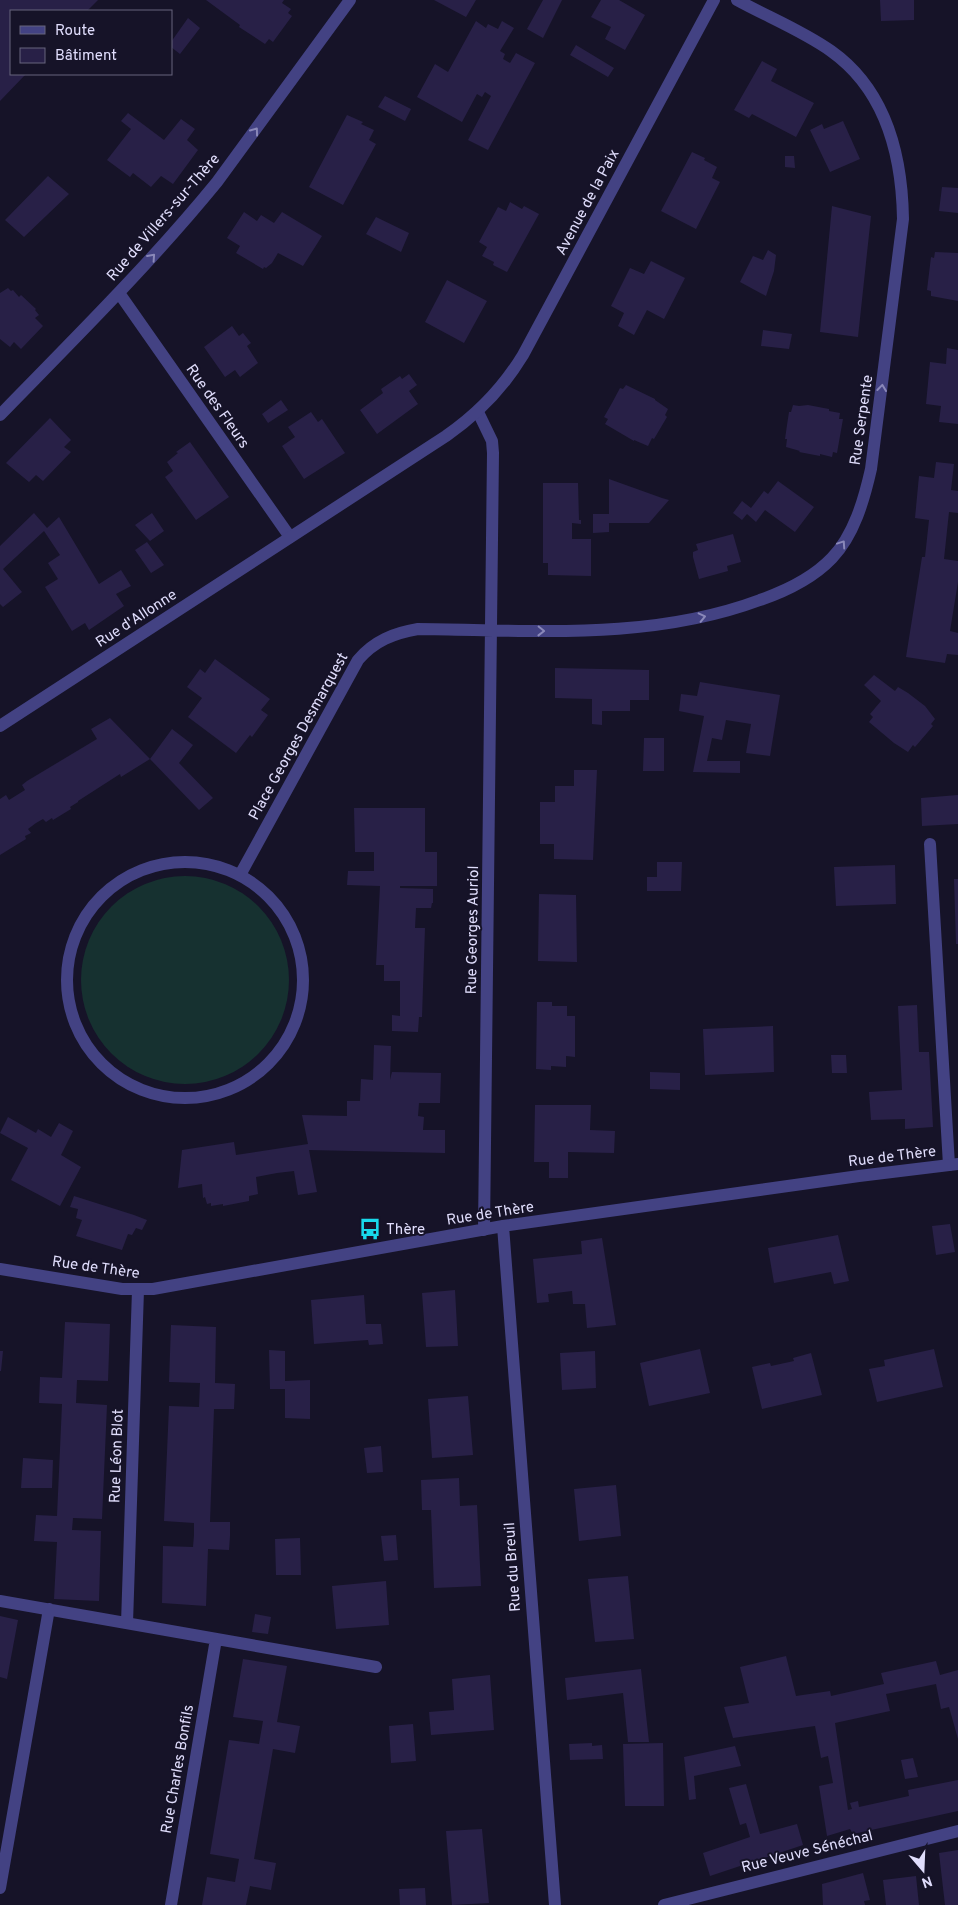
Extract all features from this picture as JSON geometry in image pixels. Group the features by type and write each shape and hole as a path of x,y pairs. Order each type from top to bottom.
{"street":[{"name":"Rue de Villers-sur-Thère","path":"0,415 119,293 217,182 350,0"},
{"name":"Avenue de la Paix","path":"290,537 446,436 478,412 503,386 523,355 714,0"},
{"name":"Rue Serpente","path":"492,630 576,631 629,629 689,620 743,607 788,589 820,570 843,545 861,507 871,469 903,220 903,195 896,151 890,130 871,91 847,63 813,40 737,0"},
{"name":"Rue des Fleurs","path":"119,293 290,537"},
{"path":"478,412 492,441 493,453 492,630"},
{"name":"Rue d'Allonne","path":"0,726 290,537"},
{"name":"Place Georges Desmarquest","path":"240,875 358,660 366,650 389,636 418,629 492,630"},
{"name":"Rue Georges Auriol","path":"484,1230 492,630"},
{"path":"930,844 954,1165"},
{"path":"167,863 204,863 240,875 256,885 276,904 291,927 298,944 303,971 302,999 298,1017 290,1035 281,1050 254,1076 221,1093 203,1098 184,1099 148,1093 131,1086 100,1064 79,1034 72,1016 68,998 68,961 72,943 80,926 89,910 101,896 132,874 149,868 167,863"},
{"name":"Rue de Thère","path":"0,1269 138,1290 153,1289 503,1226 859,1176 954,1165"},
{"name":"Rue du Breuil","path":"503,1226 555,1905"},
{"name":"Rue Léon Blot","path":"127,1623 138,1290"},
{"path":"0,1601 376,1667"},
{"path":"0,1888 49,1610"},
{"name":"Rue Charles Bonfils","path":"170,1905 216,1639"},
{"name":"Rue Veuve Sénéchal","path":"664,1905 693,1901 958,1831"}],"green space":[{"path":"185,876 205,878 225,884 251,900 265,914 281,940 287,960 289,980 287,1000 281,1020 265,1046 251,1060 225,1076 205,1082 185,1084 165,1082 145,1076 119,1060 105,1046 89,1020 83,1000 81,980 83,960 89,940 105,914 119,900 145,884 165,878"}],"building":[{"path":"0,0 98,0 88,10 10,10 10,75 25,75 0,101"},
{"path":"206,0 284,0 282,3 291,9 288,13 292,16 273,42 269,39 265,44 239,27 240,25"},
{"path":"434,0 476,0 466,17"},
{"path":"543,0 562,0 543,38 527,29"},
{"path":"601,0 619,0 645,15 625,50 605,39 611,27 591,17"},
{"path":"880,0 914,0 914,20 881,21"},
{"path":"188,18 200,28 180,54 172,48 172,41"},
{"path":"476,21 486,28 488,24 498,29 502,21 514,28 500,51 505,54 503,59 510,63 516,53 535,63 488,150 468,140 491,96 485,92 482,97 477,94 462,122 417,97 435,64 448,72"},
{"path":"576,45 614,68 608,77 570,55"},
{"path":"762,61 777,69 771,81 814,103 796,137 752,114 749,118 734,110"},
{"path":"385,96 411,109 405,121 378,107"},
{"path":"128,113 164,140 181,119 195,129 187,140 198,150 173,184 161,176 151,187 133,173 130,177 107,160 131,129 121,121"},
{"path":"347,115 363,122 361,124 374,130 369,140 376,144 343,205 309,187"},
{"path":"843,121 860,159 830,172 810,130 822,124 824,129"},
{"path":"692,152 705,158 704,160 717,167 712,178 720,182 696,229 661,211"},
{"path":"785,156 794,156 795,168 785,167"},
{"path":"48,176 69,194 24,237 5,220"},
{"path":"942,187 958,188 958,213 939,211"},
{"path":"510,202 522,209 524,206 539,214 507,272 493,265 494,262 482,256 487,247 479,242 498,207 506,211"},
{"path":"832,206 871,216 858,337 820,332"},
{"path":"244,212 257,221 261,215 274,223 282,212 322,236 303,266 278,253 272,263 263,269 236,253 240,246 227,238"},
{"path":"376,217 409,233 401,252 366,234"},
{"path":"768,250 776,255 774,271 766,296 740,282 753,256 763,260"},
{"path":"935,252 958,253 958,301 931,296 931,291 927,290 931,257 934,258"},
{"path":"651,261 685,278 664,319 647,310 634,335 618,326 624,313 611,306 630,268 644,274"},
{"path":"447,280 487,301 464,343 425,322"},
{"path":"8,288 11,291 13,290 19,297 21,295 36,309 39,315 35,318 43,326 21,349 14,342 10,347 0,339 0,293"},
{"path":"232,326 239,336 243,333 251,343 247,346 258,363 240,377 235,370 225,377 204,347"},
{"path":"763,330 792,334 789,349 761,346"},
{"path":"947,348 958,350 958,424 939,422 941,406 926,404 930,362 946,364"},
{"path":"409,374 417,385 409,391 418,404 377,434 360,410 383,393 381,389 400,376 402,379"},
{"path":"626,385 655,399 668,409 665,415 667,417 648,446 634,441 605,424 608,419 604,417 620,388 623,389"},
{"path":"281,400 288,410 268,423 262,414"},
{"path":"793,405 808,405 840,413 839,419 843,419 837,453 833,452 832,457 820,454 820,456 799,452 786,447 787,439 785,439 789,412 791,412"},
{"path":"311,412 318,422 322,419 345,453 304,479 282,446 295,437 288,427"},
{"path":"50,418 71,440 64,447 71,452 43,481 36,475 29,482 6,463"},
{"path":"190,442 229,497 196,520 165,477 173,471 167,462 178,453 176,452"},
{"path":"936,462 954,464 951,490 958,491 958,513 949,512 944,559 958,561 958,582 950,631 958,633 958,655 947,654 945,663 906,657 922,557 925,557 929,520 915,518 919,476 934,478"},
{"path":"609,479 669,500 649,523 609,523 609,532 593,533 593,514 609,514"},
{"path":"778,481 814,507 795,532 765,510 756,522 747,514 742,520 733,513 742,501 751,508 764,491 768,494"},
{"path":"543,483 578,483 579,520 581,520 581,524 572,523 572,539 591,539 591,576 548,575 548,563 543,563"},
{"path":"34,513 47,528 59,517 99,584 121,570 131,586 116,594 124,606 89,630 85,623 72,631 45,587 58,579 48,563 60,555 44,531 3,569 22,592 3,607 0,604 0,546"},
{"path":"152,513 164,531 150,541 135,525"},
{"path":"733,534 741,562 727,566 728,571 699,579 693,557 693,552 698,550 696,544"},
{"path":"147,542 164,565 151,573 135,550"},
{"path":"215,659 270,699 261,710 268,715 252,737 250,735 236,753 188,717 202,698 187,687 200,669 205,673"},
{"path":"555,668 649,670 649,700 630,700 630,711 602,711 602,725 592,724 592,699 555,698"},
{"path":"874,675 895,691 898,687 908,693 925,706 935,719 931,724 933,726 915,747 913,745 908,752 869,722 873,717 870,714 881,701 864,685"},
{"path":"700,682 780,695 770,756 746,753 751,724 726,720 722,740 712,738 707,761 740,761 740,773 693,772 704,716 679,711 681,694 697,696"},
{"path":"110,718 150,759 121,777 120,774 78,801 70,807 71,809 53,820 52,818 46,822 43,819 36,823 28,829 31,833 25,836 26,839 0,855 0,799 6,795 9,800 25,790 22,785 27,781 97,739 91,729"},
{"path":"172,729 193,745 179,763 213,798 199,810 150,759"},
{"path":"644,738 664,738 664,771 643,771"},
{"path":"574,770 597,770 593,860 554,859 554,844 540,844 540,802 555,802 555,786 574,786"},
{"path":"958,795 958,824 922,826 921,798"},
{"path":"354,808 425,808 425,852 437,852 437,886 400,886 400,888 433,889 431,908 416,908 415,928 425,928 422,1017 419,1017 418,1032 392,1031 392,1015 400,1016 400,981 384,981 384,965 376,965 380,886 347,885 348,871 374,871 374,852 355,852"},
{"path":"657,862 682,862 681,891 647,891 647,877 657,877"},
{"path":"895,865 896,904 836,906 834,867"},
{"path":"954,879 958,879 958,944 956,944"},
{"path":"539,894 576,895 577,962 538,961"},
{"path":"537,1002 552,1002 552,1006 567,1006 567,1016 575,1016 575,1057 566,1056 566,1067 551,1066 551,1070 536,1069"},
{"path":"917,1005 919,1052 929,1052 933,1127 905,1129 905,1119 871,1120 869,1092 902,1090 898,1006"},
{"path":"773,1026 774,1072 705,1075 703,1029"},
{"path":"374,1045 391,1046 390,1080 392,1072 441,1073 440,1103 419,1103 418,1116 424,1117 423,1130 445,1130 445,1153 309,1150 317,1192 298,1195 294,1171 277,1173 256,1177 258,1194 249,1196 249,1201 223,1206 223,1204 211,1206 211,1203 207,1204 205,1197 203,1198 202,1184 178,1188 182,1150 234,1142 236,1155 308,1144 302,1115 347,1116 347,1101 360,1101 361,1079 373,1080"},
{"path":"831,1055 846,1055 847,1073 832,1073"},
{"path":"650,1072 680,1073 680,1090 650,1089"},
{"path":"535,1105 591,1105 590,1130 615,1131 614,1153 568,1152 568,1178 549,1178 549,1162 534,1162"},
{"path":"8,1117 36,1133 38,1129 51,1137 59,1123 73,1131 61,1155 81,1167 60,1206 11,1180 28,1148 0,1133"},
{"path":"74,1196 147,1220 142,1230 136,1228 132,1235 128,1234 122,1250 76,1236 82,1220 76,1218 78,1209 70,1207"},
{"path":"950,1224 955,1252 936,1255 932,1226"},
{"path":"838,1235 849,1281 834,1284 831,1272 774,1283 768,1248"},
{"path":"602,1238 616,1325 587,1328 585,1304 573,1304 572,1291 548,1294 549,1302 537,1303 533,1259 582,1254 581,1241"},
{"path":"455,1290 458,1346 426,1347 422,1293"},
{"path":"364,1295 366,1324 381,1324 383,1344 369,1345 368,1340 314,1344 311,1300"},
{"path":"65,1322 110,1324 108,1381 77,1380 76,1403 107,1405 102,1519 73,1518 72,1530 101,1531 99,1601 54,1599 57,1542 34,1541 36,1515 57,1516 62,1404 39,1403 40,1377 62,1378"},
{"path":"171,1325 216,1327 215,1383 235,1384 234,1409 214,1409 210,1522 230,1522 230,1536 229,1550 208,1549 206,1606 162,1603 163,1546 193,1547 194,1535 194,1523 164,1521 169,1406 199,1407 200,1383 169,1382"},
{"path":"700,1349 710,1393 649,1406 640,1363"},
{"path":"934,1349 943,1387 877,1402 869,1369 885,1366 884,1360"},
{"path":"269,1350 285,1351 285,1381 310,1380 310,1419 285,1418 285,1389 270,1389"},
{"path":"0,1351 3,1351 1,1371 0,1371"},
{"path":"595,1351 596,1388 562,1390 560,1353"},
{"path":"811,1353 822,1395 762,1409 752,1367 770,1363 771,1366 794,1361 793,1358"},
{"path":"468,1396 473,1455 432,1458 428,1399"},
{"path":"381,1446 383,1472 367,1473 364,1448"},
{"path":"23,1458 53,1460 52,1488 21,1488"},
{"path":"459,1478 460,1506 477,1505 481,1586 434,1588 431,1510 422,1510 421,1480"},
{"path":"616,1485 621,1536 579,1541 574,1489"},
{"path":"396,1535 398,1560 384,1561 381,1536"},
{"path":"300,1538 301,1575 276,1575 275,1539"},
{"path":"628,1576 634,1639 595,1642 588,1579"},
{"path":"386,1581 389,1625 336,1629 332,1586"},
{"path":"255,1614 271,1617 268,1634 252,1632"},
{"path":"0,1616 18,1620 7,1679 0,1677"},
{"path":"786,1656 796,1696 830,1691 831,1696 884,1684 881,1673 936,1661 940,1675 958,1670 958,1739 949,1707 941,1709 936,1684 886,1694 890,1711 835,1723 848,1810 852,1809 850,1803 858,1801 859,1807 909,1796 908,1790 958,1780 958,1811 853,1834 850,1829 827,1836 819,1786 833,1783 828,1756 821,1758 815,1726 733,1738 724,1707 749,1703 740,1667"},
{"path":"243,1659 287,1666 277,1722 300,1726 295,1753 273,1749 254,1859 276,1863 271,1890 250,1886 246,1905 202,1905 207,1877 235,1882 239,1859 210,1854 229,1740 259,1744 263,1721 233,1717"},
{"path":"641,1669 649,1742 628,1742 623,1693 567,1700 565,1678"},
{"path":"490,1675 494,1730 431,1735 429,1712 454,1710 452,1679"},
{"path":"413,1724 416,1761 391,1763 389,1726"},
{"path":"592,1743 592,1746 602,1745 603,1759 570,1760 569,1744"},
{"path":"663,1743 664,1806 625,1806 623,1744"},
{"path":"735,1746 741,1766 694,1776 696,1799 689,1800 684,1757"},
{"path":"913,1758 918,1777 905,1779 901,1760"},
{"path":"746,1784 760,1834 797,1824 803,1845 710,1876 703,1853 750,1837 746,1823 740,1825 729,1788"},
{"path":"482,1829 489,1903 452,1905 446,1831"},
{"path":"958,1850 958,1905 945,1905 939,1853"},
{"path":"863,1873 870,1900 864,1901 865,1905 823,1905 822,1884"},
{"path":"916,1876 919,1905 886,1905 883,1880"},
{"path":"425,1888 426,1905 400,1905 399,1889"}],"place":[{"name":"Thère","path":"370,1229"}]}
